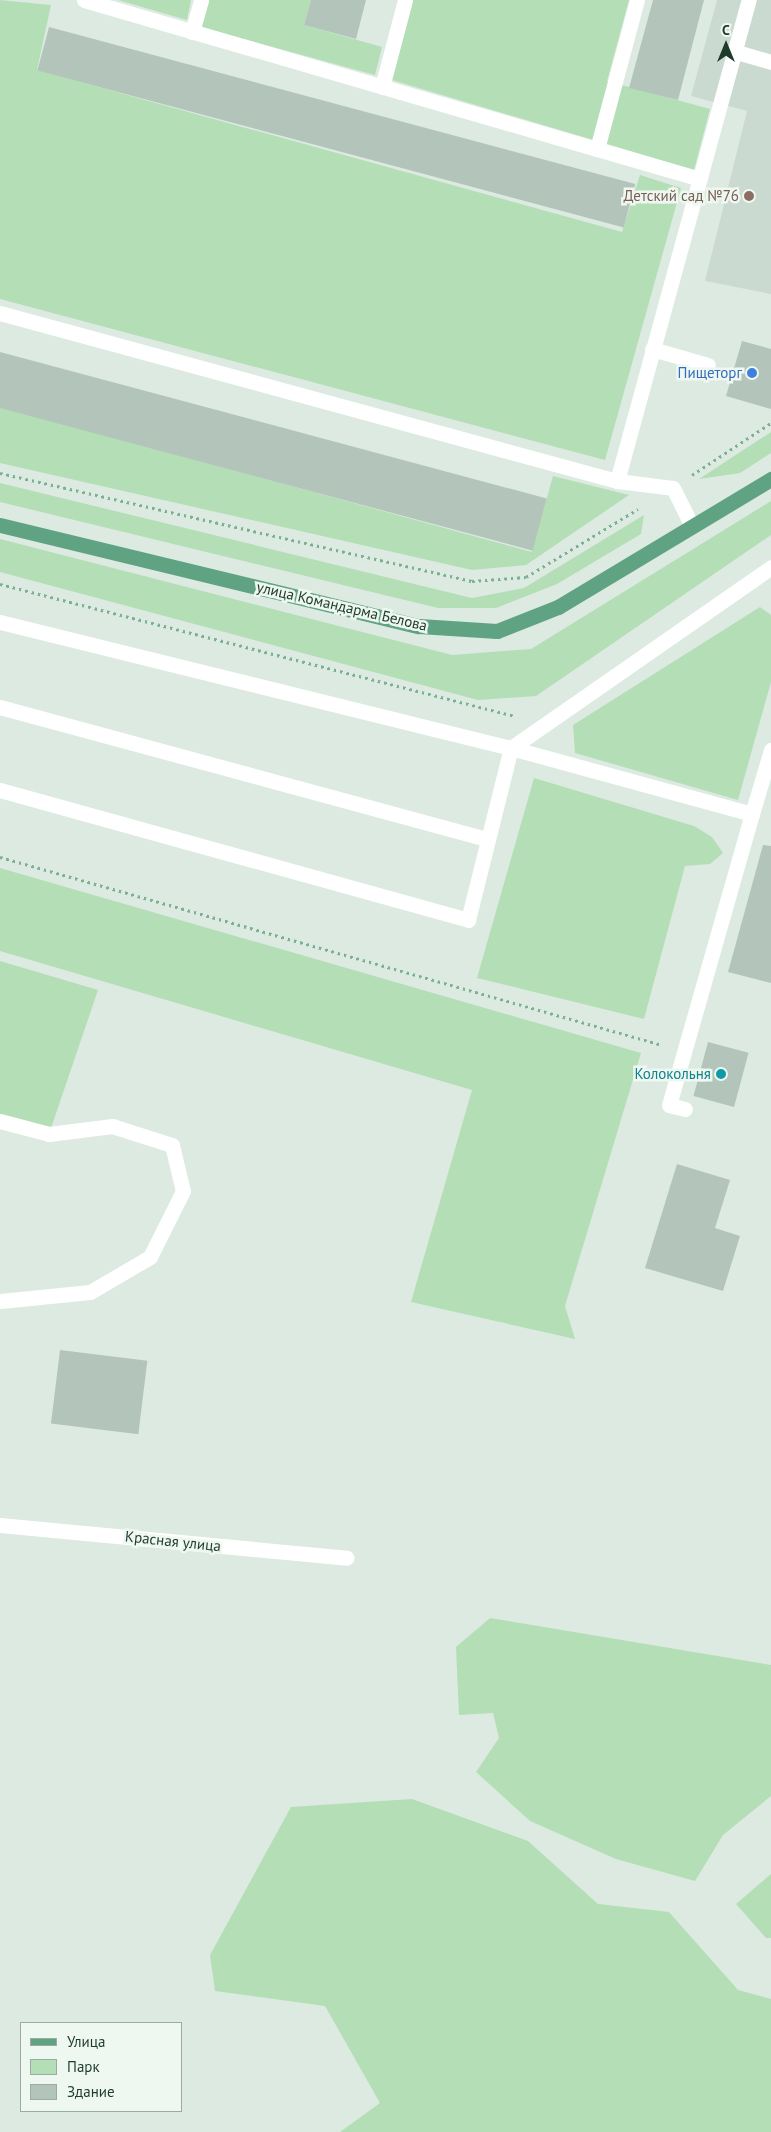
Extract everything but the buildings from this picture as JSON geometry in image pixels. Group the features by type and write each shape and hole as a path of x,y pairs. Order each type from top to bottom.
{"main road":[{"name":"улица Командарма Белова","path":"0,525 419,626 497,630 558,607 771,479"}],"street":[{"path":"84,0 700,179"},
{"path":"192,32 201,0"},
{"path":"382,87 405,0"},
{"path":"597,149 637,0"},
{"path":"617,481 733,51 749,0"},
{"path":"733,51 771,62"},
{"path":"0,312 617,481 673,488 692,526"},
{"path":"652,349 708,365"},
{"path":"0,790 468,920 511,748 544,723 771,567"},
{"path":"0,622 511,748 752,814"},
{"path":"0,707 488,839"},
{"path":"685,1109 669,1104 771,750"},
{"path":"0,1121 49,1134 112,1126 172,1145 183,1191 150,1257 90,1292 0,1301"},
{"name":"Красная улица","path":"0,1524 346,1558"}],"path":[{"path":"0,473 472,581 526,577 673,488 771,423"},
{"path":"0,584 544,723"},
{"path":"0,857 684,1051"}],"shaded area":[{"name":"Детский сад №76","path":"717,0 771,0 771,294 705,281 747,111 691,96"}],"green space":[{"path":"0,0 51,5 37,70 622,232 640,175 681,188 605,460 0,299"},
{"path":"118,0 191,0 187,20"},
{"path":"207,0 311,0 304,25 382,47 375,75 200,27"},
{"path":"413,0 629,0 607,81 710,109 694,170 392,80"},
{"path":"0,406 532,552 553,476 629,495 526,565 472,570 0,463"},
{"path":"771,432 771,453 740,473 699,479"},
{"path":"0,483 472,598 524,588 644,515 641,534 557,584 496,608 438,608 0,502"},
{"path":"771,501 771,535 536,696 478,700 0,572 0,539 452,655 531,649"},
{"path":"760,607 771,615 771,682 738,800 575,753 573,725"},
{"path":"534,778 694,826 712,837 723,853 710,864 685,866 644,1019 477,978"},
{"path":"0,868 641,1053 565,1306 575,1339 411,1302 472,1090 0,951"},
{"path":"0,961 98,990 49,1134 0,1121"},
{"path":"490,1618 771,1665 771,1796 723,1835 695,1881 616,1859 530,1821 476,1772 499,1738 493,1713 459,1715 456,1647"},
{"path":"412,1799 528,1841 598,1904 669,1912 738,1990 771,1999 771,2132 340,2132 380,2103 325,2006 215,1991 210,1955 291,1807"},
{"path":"771,1874 771,1938 766,1938 736,1904"}],"place":[{"name":"Детский сад №76","path":"749,196"},
{"name":"Пищеторг","path":"752,373"},
{"name":"Колокольня","path":"721,1074"}]}
